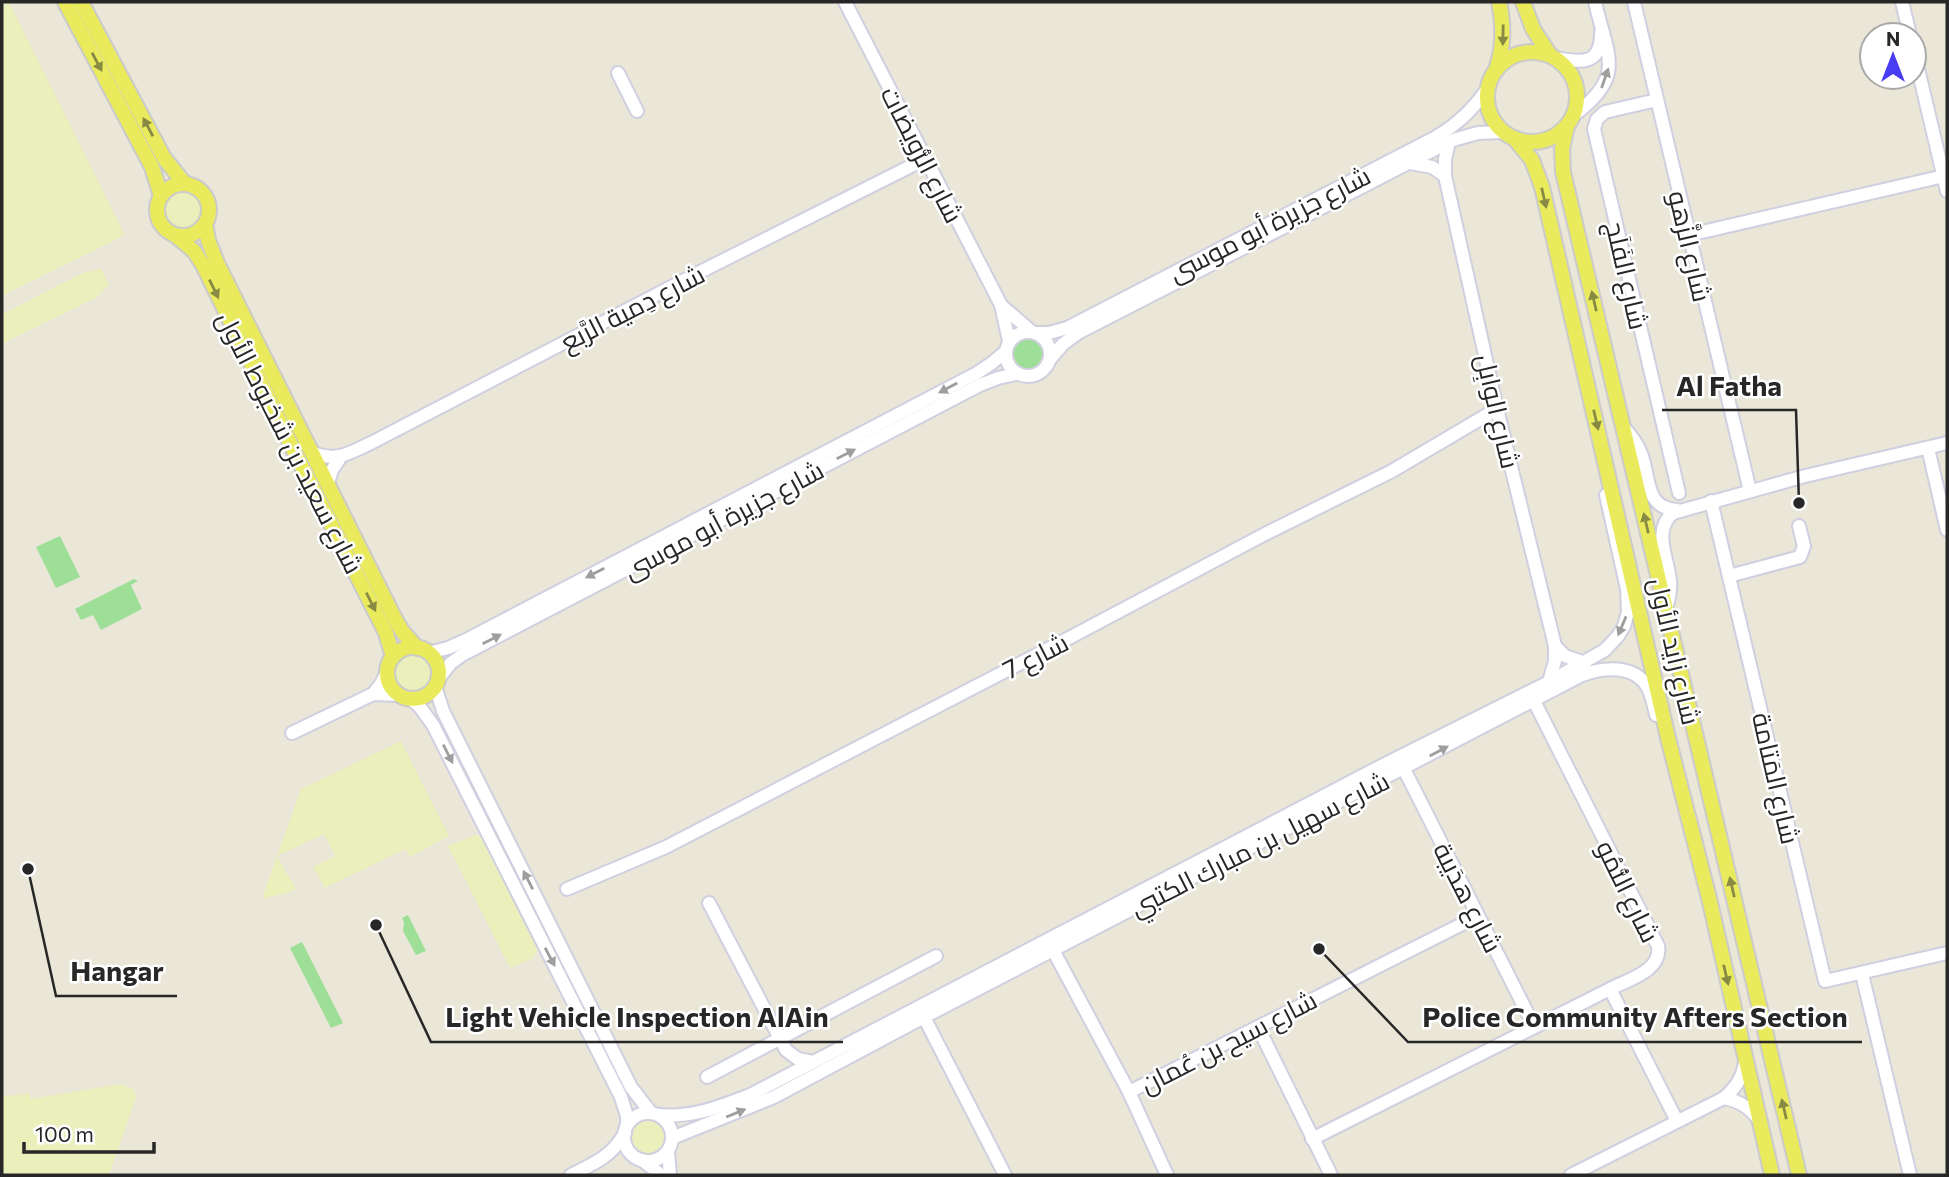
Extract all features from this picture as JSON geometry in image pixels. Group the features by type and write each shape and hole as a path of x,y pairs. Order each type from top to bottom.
{"main road":[{"path":"65,2 152,167 161,196"},
{"path":"81,2 164,158 185,184 203,193 207,201 209,209 205,224 189,236 175,235 167,230 158,218 161,196 171,187 185,184"},
{"path":"1499,2 1504,30 1503,43 1497,68 1487,89 1490,112 1498,126 1509,135 1530,142 1547,140 1561,132 1570,120 1578,101 1575,80 1567,68 1553,57 1533,29 1523,2"},
{"path":"1497,68 1518,54 1534,51 1553,57"},
{"name":"شارع زايد الأول","path":"1570,120 1562,149 1563,172 1799,1175"},
{"name":"شارع زايد الأول","path":"1509,135 1532,160 1542,187 1668,738 1709,898 1772,1175"},
{"name":"شارع سعيد بن شخبوط الأول","path":"205,224 213,256 395,619 402,631 422,650"},
{"name":"شارع سعيد بن شخبوط الأول","path":"175,235 194,251 203,265 386,633 393,657"},
{"path":"403,649 422,650 436,662 436,682 427,694 416,698 405,696 392,688 387,672 393,657 403,649"}],"street":[{"name":"شارع الرُّويضات","path":"845,2 1001,305 1007,346"},
{"path":"1570,120 1596,98 1607,77 1609,55 1595,2"},
{"name":"شارع الزَّهو","path":"1634,2 1750,491"},
{"path":"1902,2 1907,21"},
{"path":"1553,57 1572,61 1591,60 1599,50 1601,30"},
{"path":"618,73 637,111"},
{"name":"شارع جزيرة أبو موسى","path":"1034,333 1049,333 1067,328 1436,136 1460,121 1487,89"},
{"path":"1923,91 1947,191"},
{"name":"شارع الفَلَج","path":"1657,100 1605,112 1597,119 1594,129 1679,493"},
{"name":"شارع جزيرة أبو موسى","path":"1050,359 1063,344 1079,333 1449,142 1478,133 1509,135"},
{"name":"شارع الوابِل","path":"1449,142 1445,176 1497,409 1555,646 1555,661 1549,682"},
{"name":"شارع دِمية الرَّبع","path":"340,458 925,159"},
{"path":"1408,163 1432,167 1445,176"},
{"path":"1689,235 1944,176"},
{"name":"شارع الرُّويضات","path":"1001,305 1034,333"},
{"path":"1019,333 1034,333 1046,341 1051,352 1050,359 1043,371 1037,375 1016,374 1006,360 1007,346 1019,333"},
{"name":"شارع جزيرة أبو موسى","path":"422,650 449,648 466,640 977,373 1007,346"},
{"name":"شارع جزيرة أبو موسى","path":"436,682 462,654 980,385 998,377 1016,374"},
{"name":"شارع 7","path":"567,889 666,847 1265,534 1392,471 1497,409"},
{"path":"1624,428 1642,456 1654,498 1664,508 1677,510 1947,443"},
{"path":"1928,448 1947,530"},
{"path":"313,453 340,458 328,483"},
{"name":"شارع سهيل بن مبارك الكتبي","path":"655,1114 679,1116 702,1112 750,1095 1585,663 1612,644 1624,626 1628,612 1626,589 1607,500 1607,464"},
{"name":"شارع المَتامة","path":"1711,501 1825,981 1862,974"},
{"path":"1666,608 1670,583 1662,533 1666,519 1677,510"},
{"path":"1729,576 1800,557 1804,547 1799,526"},
{"path":"1555,646 1565,656 1585,663"},
{"name":"شارع سهيل بن مبارك الكتبي","path":"672,1138 774,1097 1582,675 1602,669 1623,670 1637,676 1648,688 1700,882 1709,898"},
{"path":"292,733 373,694 387,672"},
{"path":"436,682 443,711 631,1087 655,1114 668,1124 672,1138 668,1151 670,1175"},
{"path":"373,694 405,696 420,707 433,725 621,1097 627,1116 626,1146 661,1175"},
{"name":"شارع النُّمُو","path":"1312,1139 1610,989 1652,966 1658,957 1658,946 1534,701"},
{"name":"شارع هدَيبة","path":"1404,769 1534,1026"},
{"path":"709,903 783,1044 798,1059 813,1062"},
{"name":"شارع سيح بن عُمان","path":"1129,1092 1478,916"},
{"path":"1054,950 1129,1092 1167,1175"},
{"path":"1910,1175 1862,974 1947,953"},
{"path":"707,1077 783,1044 936,956"},
{"path":"1610,989 1677,1121"},
{"path":"924,1017 1005,1175"},
{"path":"1258,1027 1331,1175"},
{"path":"783,1044 786,1064 783,1077"},
{"path":"1571,1175 1587,1172 1677,1121 1724,1098 1742,1076 1745,1058"},
{"path":"1724,1098 1741,1103 1759,1120"},
{"path":"571,1175 601,1160 615,1147 637,1116 655,1114"},
{"path":"601,1160 656,1159 668,1151"}],"green space":[{"path":"1027,339 1038,344 1043,355 1038,366 1027,371 1016,366 1011,355 1016,344"},
{"path":"60,536 80,577 56,588 36,547"},
{"path":"134,579 138,581 131,585 142,609 101,630 93,615 81,620 75,609"},
{"path":"408,915 426,951 416,955 403,931 402,918"},
{"path":"302,942 343,1023 331,1028 290,948"}],"sand":[{"path":"2,2 9,2 125,235 2,296"},
{"path":"183,190 196,196 202,209 196,222 183,228 170,222 164,209 170,196"},
{"path":"101,269 109,284 97,297 2,344 2,314 85,272"},
{"path":"414,653 427,659 433,672 427,685 414,691 401,685 395,672 401,659"},
{"path":"401,741 449,836 410,857 405,849 325,888 313,867 335,856 324,834 277,856 296,889 265,899 263,895 301,789"},
{"path":"475,835 483,837 538,948 533,958 510,968 448,846"},
{"path":"121,1084 134,1089 136,1098 109,1175 2,1175 2,1097 29,1093 31,1099"},
{"path":"648,1118 661,1124 667,1137 661,1150 648,1156 635,1150 629,1137 635,1124"}],"place":[{"name":"Al Fatha","path":"1799,503"},
{"name":"Hangar","path":"28,869"},
{"name":"Light Vehicle Inspection AlAin","path":"376,925"},
{"name":"Police Community Afters Section","path":"1319,949"}]}
